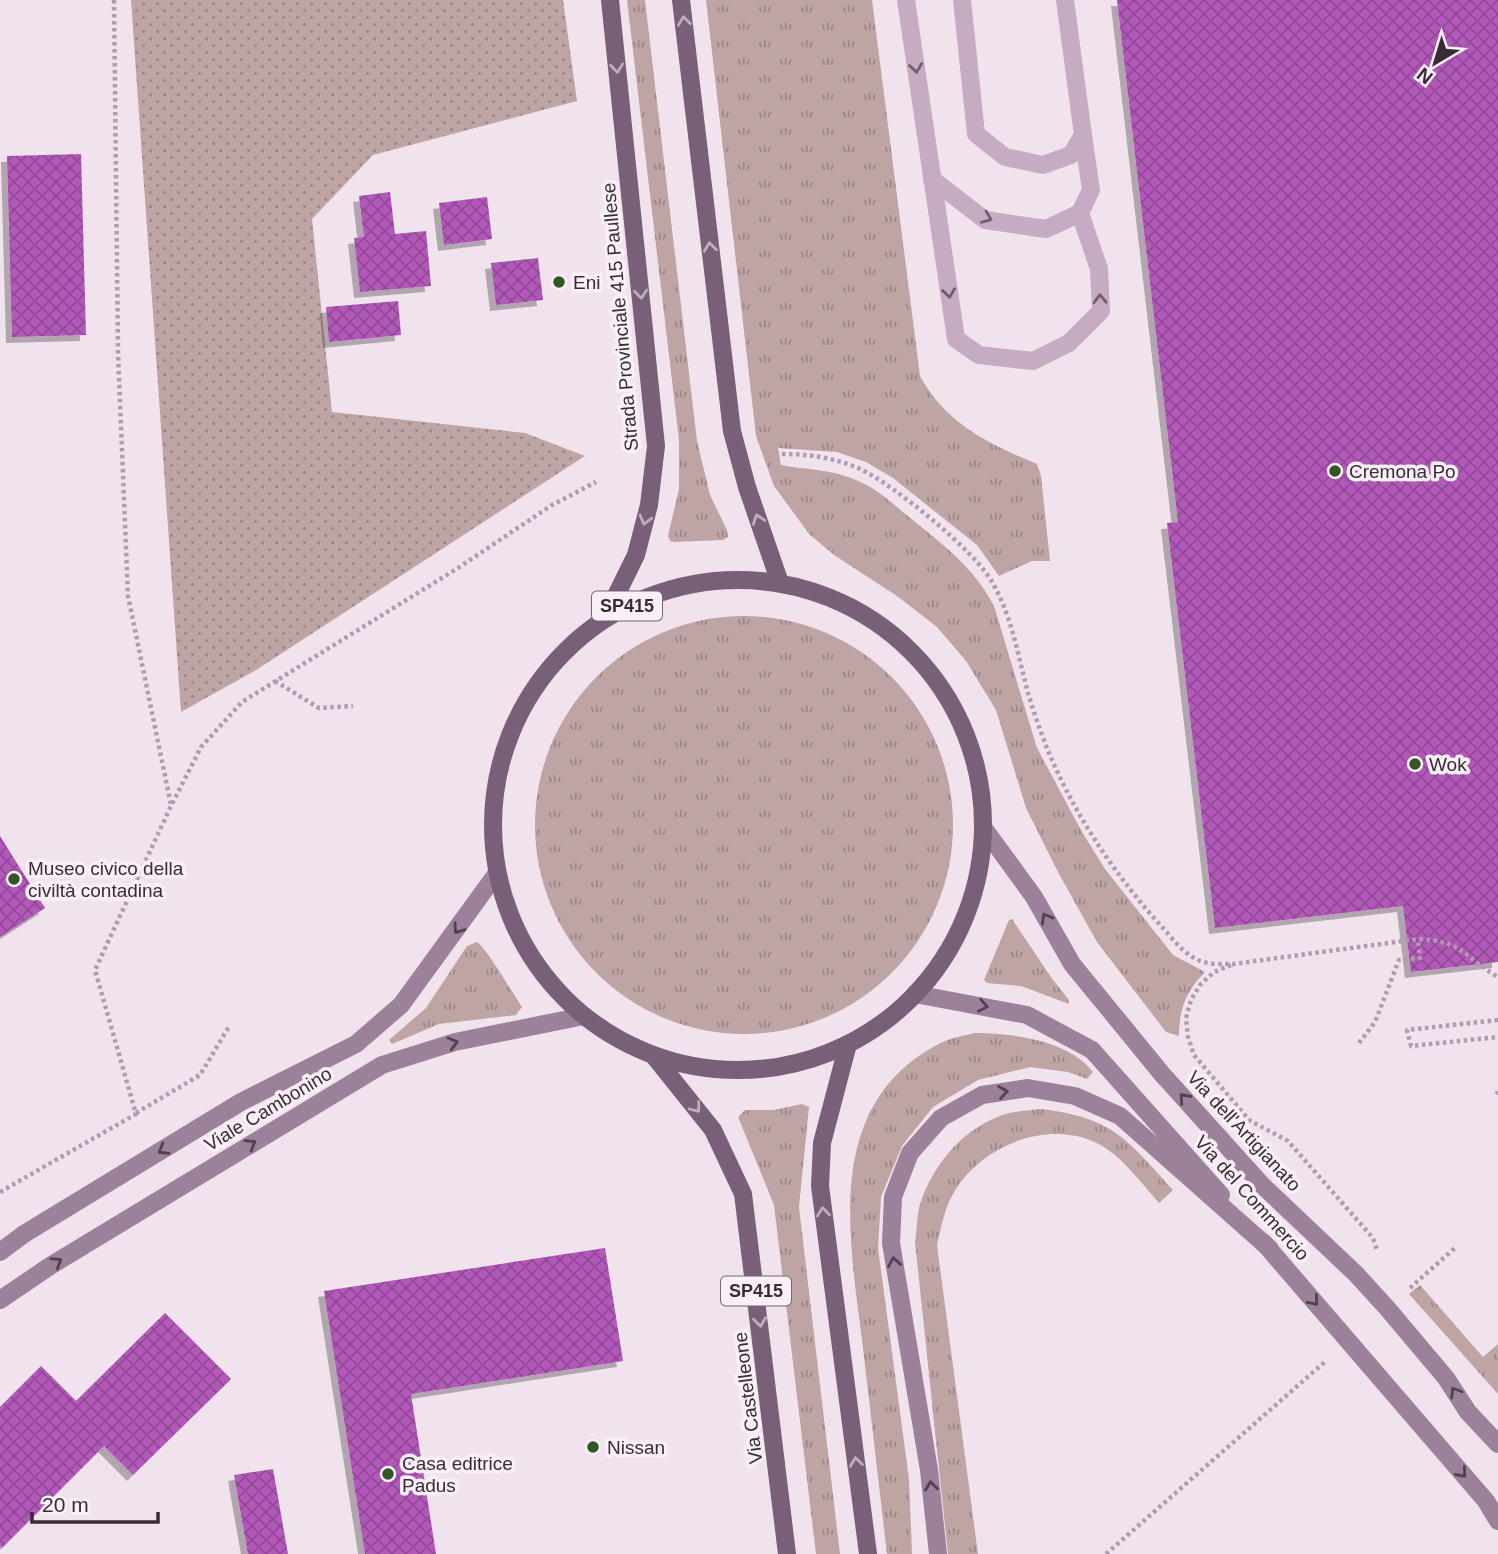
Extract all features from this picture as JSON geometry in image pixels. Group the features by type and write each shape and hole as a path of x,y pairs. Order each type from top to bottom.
{"main road":[{"name":"Strada Provinciale 415 Paullese","path":"603,622 636,555 649,505 656,446 610,0"},
{"path":"681,0 732,431 747,487 780,583"},
{"name":"Strada Provinciale 415 Paullese","path":"728,580 780,583 817,593 863,615 913,654 937,684 957,716 971,752 980,789 983,827 980,864 967,911 939,966 915,994 880,1025 848,1044 811,1059 785,1065 732,1070 692,1066 653,1055 617,1039 584,1016 544,976 514,927 497,873 492,810 505,747 532,689 575,641 628,605 652,595 702,582 728,580"},
{"path":"848,1044 822,1143 820,1186 868,1554"},
{"name":"Via Castelleone","path":"653,1055 713,1130 743,1194 787,1554"}],"street":[{"name":"Via dell'Artigianato","path":"983,827 1034,897 1072,964 1162,1074 1262,1185 1356,1274 1387,1308 1446,1378 1468,1412 1498,1444"},
{"name":"Viale Cambonino","path":"0,1252 24,1234 241,1102 356,1044 401,1005 497,873"},
{"name":"Via del Commercio","path":"915,994 1027,1015 1092,1050 1270,1249 1486,1501 1498,1521"},
{"name":"Viale Cambonino","path":"0,1300 50,1266 382,1065 455,1042 584,1016"},
{"path":"938,1554 925,1445 891,1243 892,1197 910,1153 941,1118 982,1095 1028,1088 1075,1096 1120,1116 1270,1249"}],"lane":[{"path":"906,0 956,339 979,355 1033,361 1069,343 1101,312 1099,270 1080,213"},
{"path":"962,0 976,134 1005,157 1043,165 1071,155 1083,135"},
{"path":"932,179 985,220 1046,229 1080,213 1091,190 1065,0"}],"path":[{"path":"114,0 118,353 128,596 171,806"},
{"path":"782,454 832,459 860,469 888,486 972,554 991,579 1003,602 1029,696 1046,745 1066,789 1112,864 1180,948 1196,959 1233,964 1418,939 1439,940 1458,947 1484,969 1498,976"},
{"path":"136,1114 95,970 201,747 242,702 458,568 552,505 596,482"},
{"path":"275,681 319,708 353,706"},
{"path":"1359,1043 1375,1022 1399,961 1420,958 1418,939"},
{"path":"1233,964 1214,972 1200,985 1191,1000 1186,1018 1194,1055 1249,1120 1288,1141 1373,1238 1377,1251"},
{"path":"1498,1020 1407,1030 1411,1046 1498,1037"},
{"path":"0,1192 200,1075 230,1025"},
{"path":"1387,1308 1456,1247"},
{"path":"1107,1554 1349,1341"}],"green space":[{"path":"131,0 563,0 577,101 373,155 312,219 332,412 525,433 585,456 256,670 181,712"},
{"path":"627,0 645,0 697,441 710,495 727,530 728,537 723,540 675,542 670,541 668,536 679,489 679,440"},
{"path":"706,0 872,0 920,376 942,407 956,420 1002,449 1037,464 1041,476 1050,561 1032,561 999,576 977,545 893,478 866,462 837,452 778,448 781,465 838,474 870,487 945,547 977,579 994,606 1037,748 1082,832 1105,869 1173,955 1205,972 1185,1001 1179,1036 1166,1032 1097,942 1026,808 996,710 966,661 937,627 897,596 834,555 809,534 774,486 756,436"},
{"path":"744,616 785,620 824,632 860,652 892,677 917,709 937,745 949,784 953,825 949,866 937,905 917,941 892,973 860,998 824,1018 785,1030 744,1034 703,1030 664,1018 628,998 596,973 571,941 551,905 539,866 535,825 539,784 551,745 571,709 596,677 628,652 664,632 703,620"},
{"path":"1012,919 1069,1000 1069,1004 1021,986 987,983 984,980 1009,920"},
{"path":"477,942 493,961 522,1007 516,1015 439,1024 392,1044 389,1040 426,1008 467,946"},
{"path":"975,1033 1038,1040 1070,1052 1093,1072 1087,1079 1068,1072 1030,1067 978,1080 933,1107 902,1146 881,1197 878,1248 909,1479 912,1554 887,1554 853,1265 850,1222 852,1180 859,1141 874,1104 899,1072 935,1046"},
{"path":"802,1104 809,1107 799,1207 840,1554 816,1554 774,1205 738,1117 745,1110 773,1110"},
{"path":"1041,1109 1085,1118 1117,1134 1143,1157 1173,1190 1159,1203 1128,1167 1107,1149 1087,1139 1044,1135 1001,1148 966,1176 953,1194 937,1245 978,1554 948,1554 915,1242 919,1208 926,1189 943,1160 966,1136 979,1126 1009,1113"},
{"path":"1420,1285 1483,1357 1498,1344 1498,1394 1409,1294"}],"building":[{"name":"Cremona Po","path":"1117,0 1498,0 1498,962 1411,972 1403,906 1215,928 1167,523 1178,522"},
{"path":"81,154 86,335 12,337 7,156"},
{"path":"390,192 395,234 426,231 431,286 360,292 354,238 364,237 359,196"},
{"path":"487,197 492,239 444,245 439,203"},
{"path":"538,258 543,300 496,305 491,263"},
{"path":"398,301 401,335 329,342 326,307"},
{"name":"Museo civico della civiltà contadina","path":"0,836 45,908 0,937"},
{"name":"Casa editrice Padus","path":"605,1248 623,1361 411,1394 436,1554 365,1554 324,1291"},
{"path":"165,1313 231,1379 133,1475 104,1446 2,1548 0,1407 41,1366 76,1401"},
{"path":"273,1469 288,1554 248,1554 234,1475"}],"place":[{"name":"Eni","path":"559,282"},
{"name":"Cremona Po","path":"1335,471"},
{"name":"Wok","path":"1415,764"},
{"name":"Museo civico della civiltà contadina","path":"14,879"},
{"name":"Nissan","path":"593,1447"},
{"name":"Casa editrice Padus","path":"388,1474"}]}
